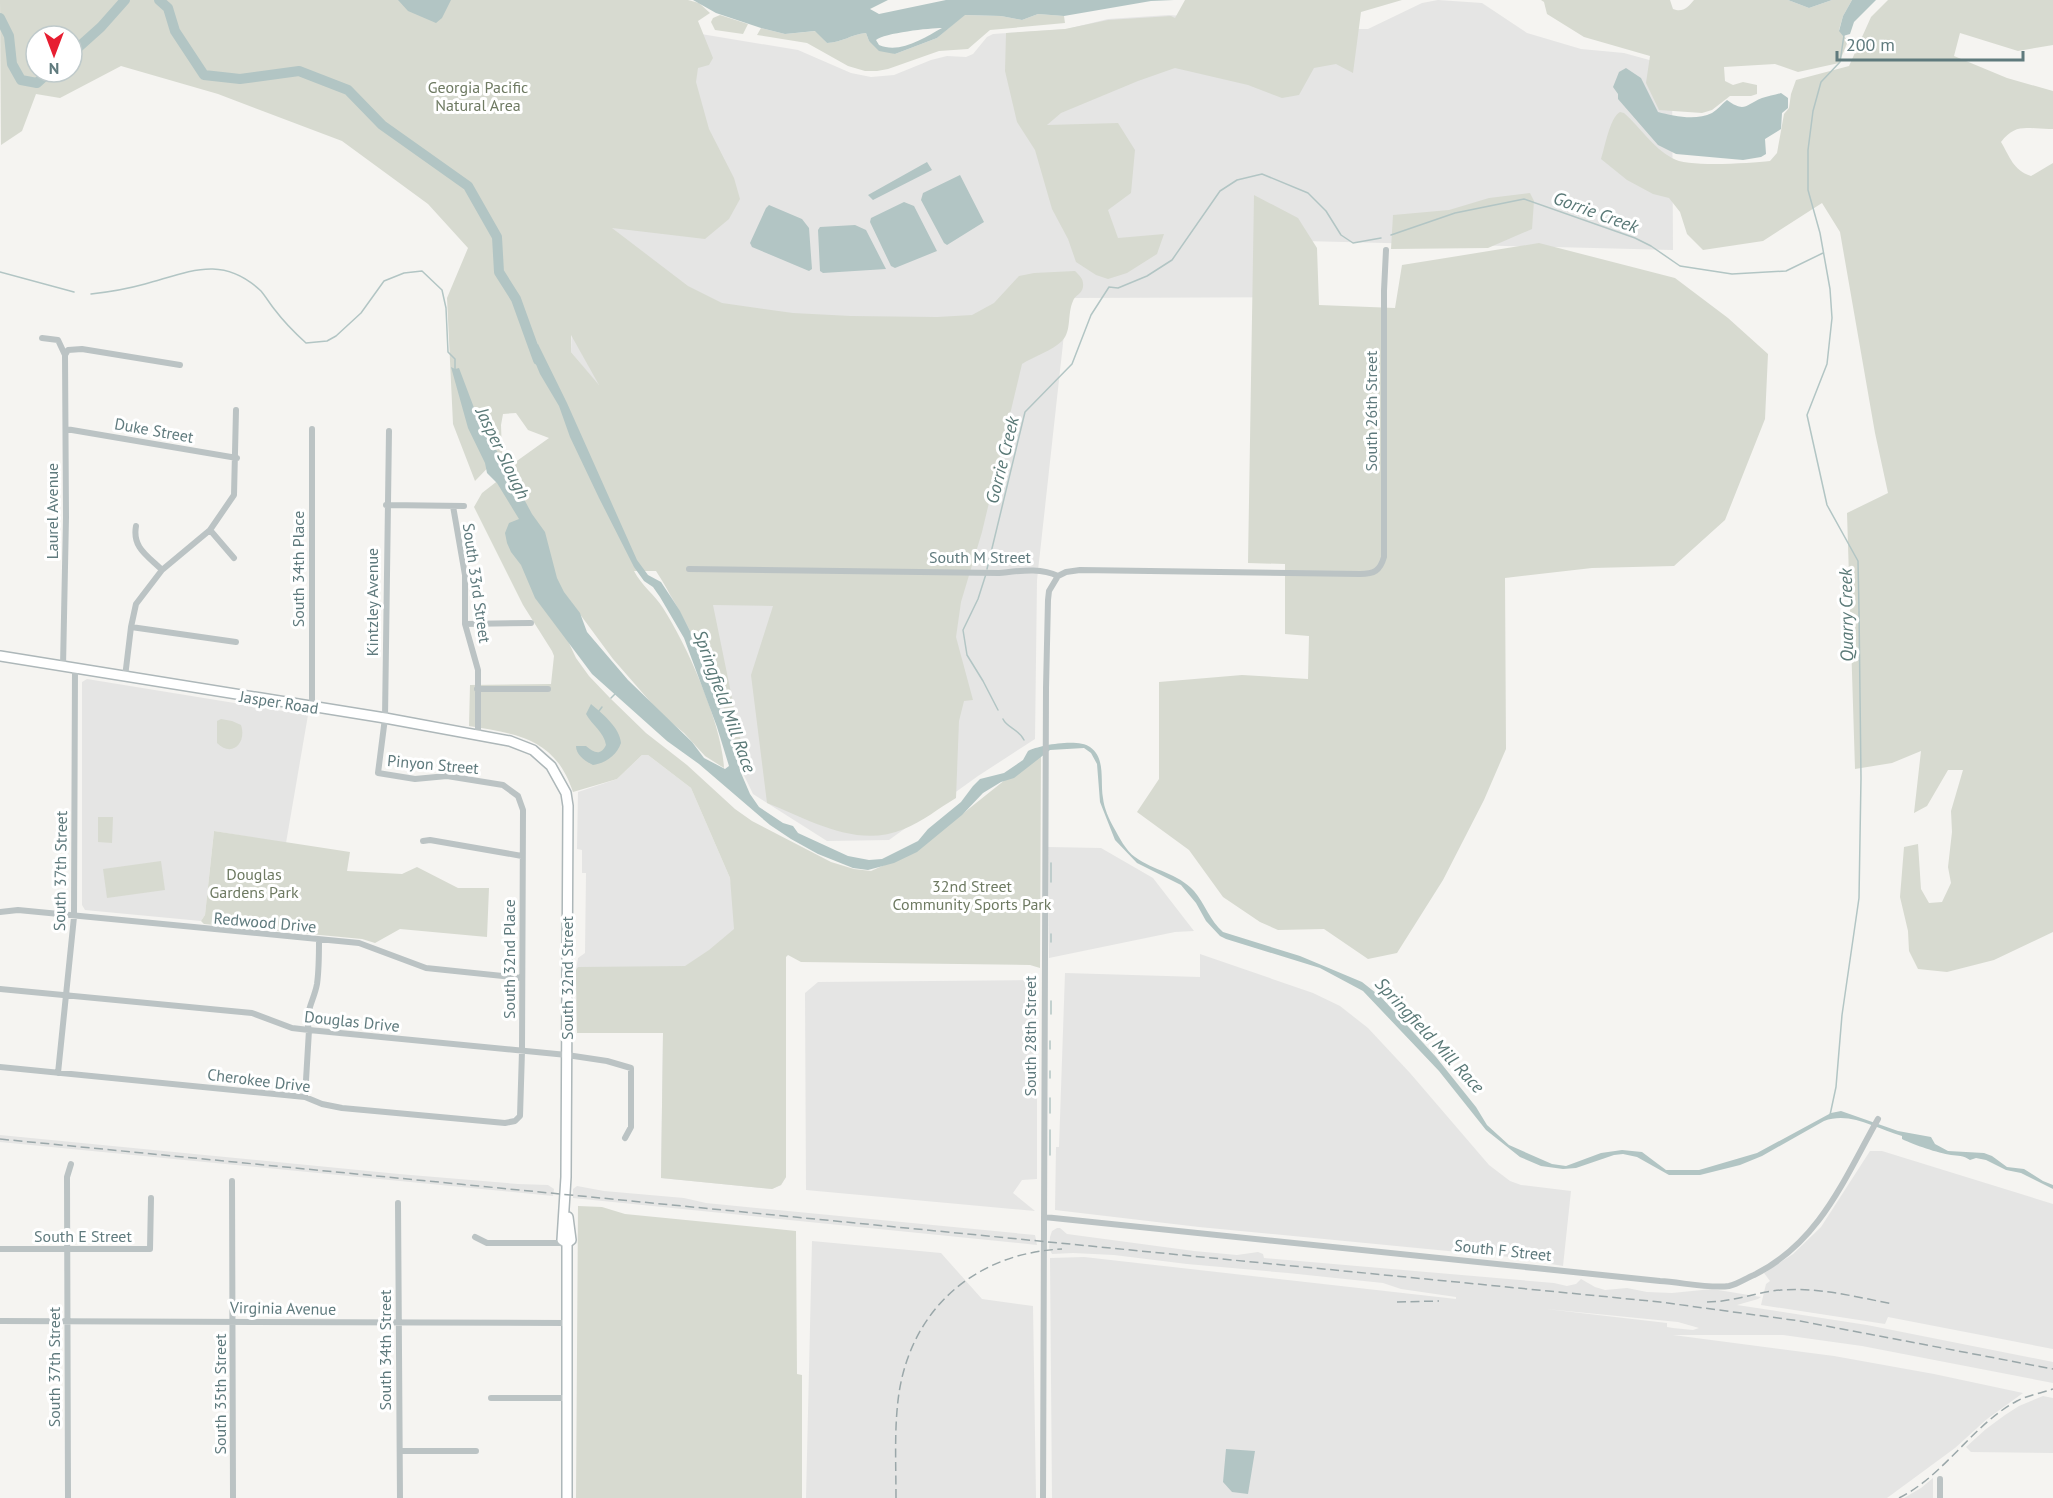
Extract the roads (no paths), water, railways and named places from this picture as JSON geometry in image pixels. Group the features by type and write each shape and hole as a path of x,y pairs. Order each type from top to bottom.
{"street":[{"name":"South 26th Street","path":"1377,571 1384,557 1386,250"},
{"path":"42,338 58,340 64,355 68,350 82,350 180,365"},
{"name":"Laurel Avenue","path":"63,667 66,429 64,355"},
{"path":"125,677 136,604 162,570 210,530 234,495 237,458 236,410"},
{"name":"Duke Street","path":"66,429 237,458"},
{"name":"South 34th Place","path":"312,429 312,708"},
{"name":"Kintzley Avenue","path":"378,773 385,718 386,506 389,431"},
{"path":"386,506 464,506"},
{"name":"South 33rd Street","path":"453,506 465,575 465,624 477,670 478,735"},
{"path":"136,526 135,541 162,570"},
{"path":"210,530 234,558"},
{"name":"South M Street","path":"688,569 999,573 1037,570 1058,576 1080,570 1360,574 1377,571"},
{"name":"South 28th Street","path":"1042,1498 1045,736 1048,600 1049,591 1058,576"},
{"path":"465,624 531,623"},
{"path":"131,627 236,642"},
{"name":"Jasper Road","path":"0,656 478,735 524,745 541,755 551,766"},
{"name":"South 37th Street","path":"58,1072 74,917 75,669"},
{"path":"477,689 548,689"},
{"name":"South 32nd Street","path":"551,766 566,793 568,806 565,1194 571,1240 567,1243 567,1498"},
{"name":"Pinyon Street","path":"378,773 415,779 447,776 502,784 518,796"},
{"name":"South 32nd Place","path":"515,1121 521,1109 522,1051 523,810 518,796"},
{"path":"423,841 430,840 522,856"},
{"name":"Redwood Drive","path":"0,912 18,910 359,943 426,968 522,978"},
{"path":"305,1096 309,1030 306,1021 307,1010 317,985 320,941"},
{"name":"Douglas Drive","path":"0,989 252,1013 292,1028 607,1061 631,1068 631,1127 625,1138"},
{"name":"Cherokee Drive","path":"0,1067 305,1096 322,1104 342,1108 505,1123 515,1121"},
{"name":"South F Street","path":"1044,1218 1670,1282 1729,1286 1764,1269 1783,1256 1816,1225 1830,1208 1878,1119"},
{"name":"South 37th Street","path":"68,1498 67,1177 71,1164"},
{"name":"South 35th Street","path":"232,1181 233,1498"},
{"name":"South E Street","path":"0,1249 150,1250 150,1198"},
{"name":"South 34th Street","path":"398,1203 399,1498"},
{"path":"475,1237 487,1243 567,1243"},
{"name":"Virginia Avenue","path":"0,1321 567,1323"},
{"path":"491,1398 567,1398"},
{"path":"400,1451 476,1451"},
{"path":"1940,1479 1940,1498"}],"waterway":[{"name":"Springfield Mill Race","path":"84,42 125,0"},
{"name":"Springfield Mill Race","path":"159,0 168,8 175,31 204,75 240,79 299,71 348,90 382,125 468,186 497,237 499,272 516,299 538,360"},
{"name":"Springfield Mill Race","path":"0,18 9,36 12,64 21,80 24,81"},
{"name":"Quarry Creek","path":"1830,1115 1836,1087 1842,1015 1859,898 1861,778 1858,561 1827,505 1807,415 1827,364 1832,318 1830,289 1820,233 1808,190 1808,150 1813,111 1821,82 1840,62 1844,35"},
{"name":"Gorrie Creek","path":"987,569 1025,412 1072,364 1091,315 1109,287 1118,288 1147,276 1172,260 1220,191 1237,180 1262,174 1308,193 1326,211 1341,235 1353,243 1381,238"},
{"name":"Gorrie Creek","path":"1391,235 1455,213 1524,199 1635,238 1680,266 1732,274 1786,271 1823,253"},
{"name":"Jasper Slough","path":"91,294 132,287 191,271 219,269 247,280 261,291 282,319 306,343 327,341 336,336 361,313 384,281 404,273 422,271 442,290 446,308 448,352 455,359 455,369"},
{"name":"Jasper Slough","path":"0,272 74,292"},
{"name":"Gorrie Creek","path":"986,574 978,599 963,630 967,655 998,710"},
{"path":"611,698 615,694"},
{"path":"599,711 602,707"},
{"path":"1003,719 1024,740"},
{"path":"1051,863 1051,882"},
{"path":"1051,934 1051,942"},
{"path":"1051,1001 1051,1014"},
{"path":"1050,1041 1050,1049"},
{"path":"1050,1071 1050,1078"},
{"path":"1050,1098 1050,1113"},
{"path":"1050,1130 1050,1155"}],"railway":[{"path":"0,1139 1660,1302 1800,1321 2053,1369"},
{"path":"896,1498 897,1406 906,1363 918,1335 934,1311 953,1291 976,1274 1002,1261 1031,1253 1062,1249"},
{"path":"1707,1302 1795,1289 1837,1293 1893,1304"},
{"path":"1397,1302 1439,1301"},
{"path":"1899,1498 1931,1477 2001,1411 2021,1399 2053,1389"}],"park label":[{"name":"Georgia Pacific Natural Area","path":"478,96"},
{"name":"Douglas Gardens Park","path":"254,883"},
{"name":"32nd Street Community Sports Park","path":"972,895"}]}
